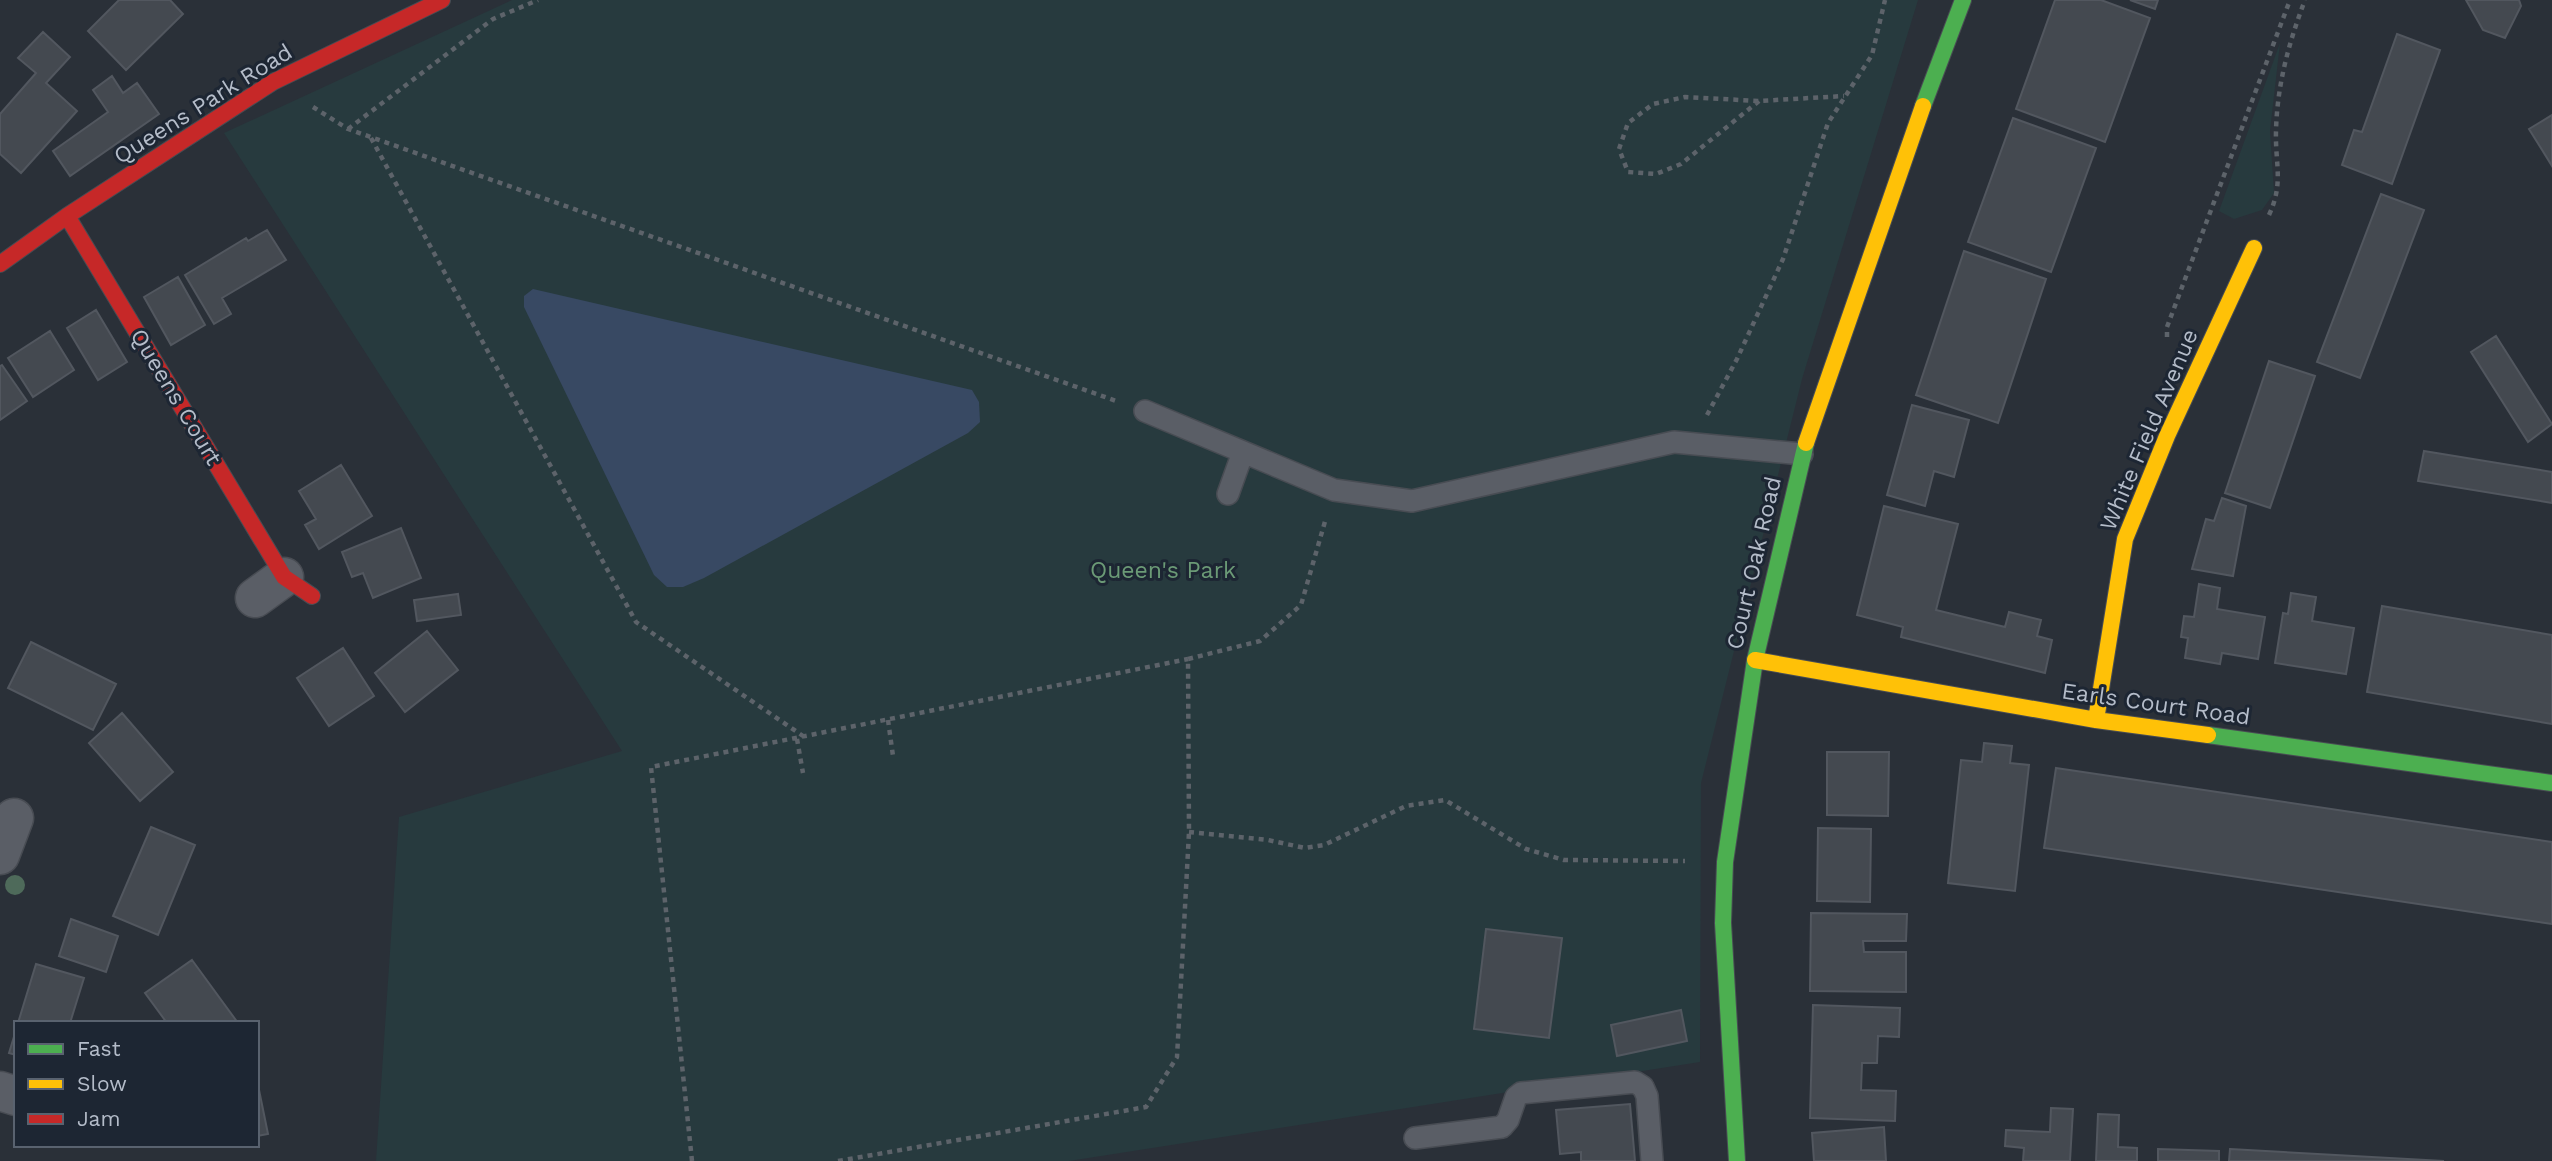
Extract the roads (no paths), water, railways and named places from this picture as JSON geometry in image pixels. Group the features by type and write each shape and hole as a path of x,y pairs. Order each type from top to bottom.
{"street":[{"name":"Queens Park Road","path":"0,264 67,216 274,82 442,0"},
{"name":"Court Oak Road","path":"1737,1161 1723,923 1725,862 1755,660 1802,454 1891,192 1963,0"},
{"name":"Queens Court","path":"67,216 284,590"},
{"name":"White Field Avenue","path":"2096,720 2125,538 2167,436 2254,248"},
{"name":"Earls Court Road","path":"1755,660 2096,720 2552,783"},
{"path":"0,855 14,818"}],"lane":[{"path":"1145,411 1334,491 1412,501 1674,442 1692,441 1802,454"},
{"path":"1228,494 1243,452"},
{"path":"1415,1139 1502,1127 1508,1120 1516,1097 1521,1093 1635,1082 1643,1087 1647,1096 1652,1161"}],"water":[{"path":"533,289 972,390 979,402 980,422 968,433 704,578 683,587 667,587 654,575 524,307 524,296"}],"park label":[{"name":"Queen's Park","path":"1163,570"}]}
